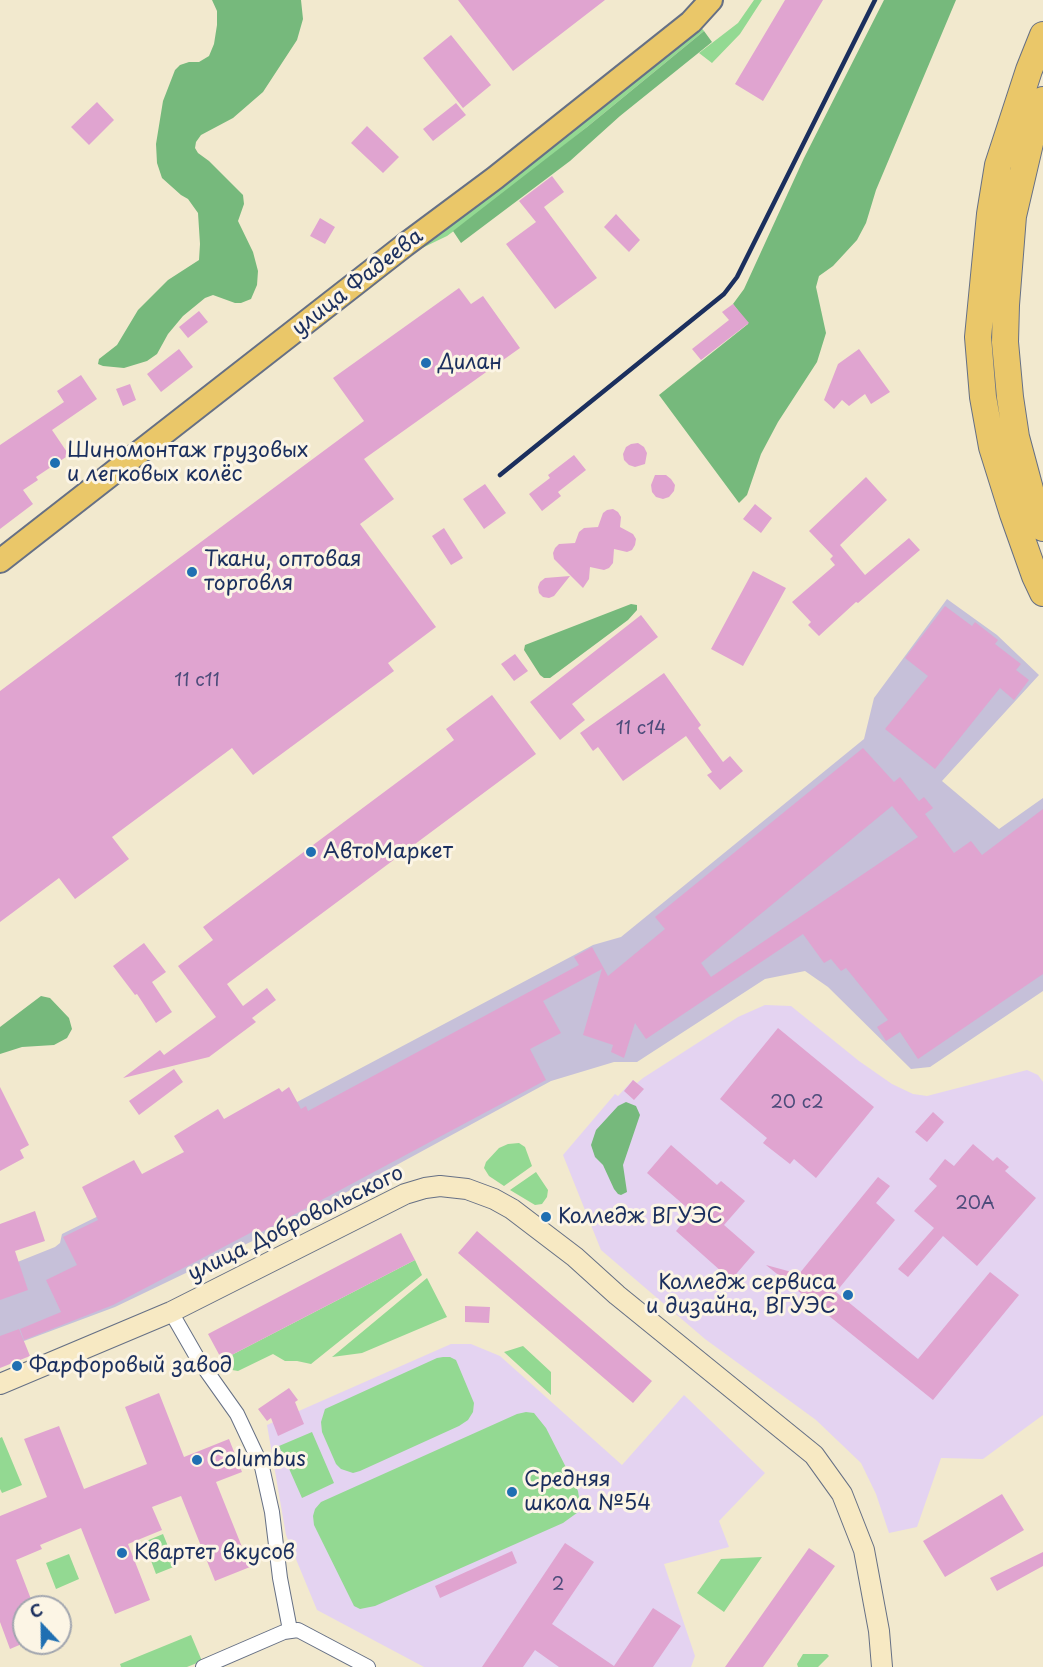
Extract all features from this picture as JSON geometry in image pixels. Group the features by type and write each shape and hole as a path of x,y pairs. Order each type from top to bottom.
{"highway":[{"path":"1043,35 998,165 990,214 978,337 983,397 992,447 1016,524 1043,593"},
{"path":"1043,100 1029,146 1013,216 1005,342 1010,397 1017,436 1034,504 1043,528"}],"main road":[{"name":"улица Фадеева","path":"0,561 405,244 495,178 691,22 711,0"},
{"name":"улица Добровольского","path":"0,1384 171,1312 405,1194 440,1186 467,1189 494,1199 512,1209 574,1257 626,1303 814,1455 842,1494 864,1550 879,1631 882,1667"}],"street":[{"path":"171,1312 198,1359 237,1414 262,1467 272,1512 280,1578 290,1630"},
{"path":"203,1667 290,1630 298,1630 368,1667"}],"shaded area":[{"path":"947,599 997,635 1039,675 942,781 999,829 1043,798 1043,991 930,1067 911,1069 828,987 805,971 765,979 637,1062 614,1062 551,1081 290,1223 115,1307 0,1350 0,1269 55,1247 60,1243 62,1234 159,1186 297,1102 593,945 621,937 864,739 874,698"},
{"name":"Колледж сервиса и дизайна, ВГУЭС","path":"765,1005 791,1006 859,1061 892,1084 913,1094 927,1096 1027,1070 1038,1075 1043,1082 1043,1415 983,1459 941,1458 917,1527 889,1533 876,1494 861,1463 816,1420 705,1339 601,1250 563,1155 615,1094 618,1096 633,1080 637,1083 738,1017"},
{"name":"Средняя школа №54","path":"451,1344 471,1344 500,1356 622,1465 684,1395 765,1473 719,1521 729,1547 664,1564 695,1656 691,1667 424,1667 317,1610 286,1535 267,1425"}],"green space":[{"path":"212,0 301,0 303,19 297,40 263,92 233,118 201,135 195,148 243,195 244,204 238,221 253,252 258,271 257,285 251,299 241,303 213,295 205,298 183,316 168,334 157,354 147,361 124,368 103,366 98,364 99,359 117,345 138,310 168,280 199,260 198,213 188,199 162,178 157,163 156,144 163,101 175,70 180,65 199,62 209,56 214,44 217,11"},
{"path":"754,0 762,0 740,34 712,63 699,53 738,23"},
{"path":"884,0 956,0 876,190 866,223 857,240 833,266 819,276 816,287 826,333 817,362 778,422 761,454 747,495 739,503 659,395 748,324 733,304 744,289 804,158"},
{"path":"699,25 704,31 505,193 447,236 420,249 504,186"},
{"path":"704,31 712,42 620,116 570,161 461,243 453,231 587,127"},
{"path":"631,604 637,605 637,610 628,620 550,678 540,675 524,650 525,645"},
{"path":"41,996 50,998 69,1018 72,1029 67,1038 54,1045 22,1047 0,1054 0,1027"},
{"path":"626,1102 636,1106 640,1115 623,1165 627,1192 621,1195 614,1189 603,1165 595,1157 591,1145 596,1130 618,1106"},
{"path":"519,1143 525,1147 532,1166 504,1186 489,1176 484,1168 486,1162 499,1148"},
{"path":"536,1172 548,1190 547,1197 542,1204 535,1205 510,1190"},
{"path":"415,1260 422,1275 311,1364 285,1361 273,1354 238,1371 232,1370 222,1360"},
{"path":"427,1278 447,1317 362,1353 332,1357"},
{"path":"523,1346 551,1372 551,1395 504,1352"},
{"path":"443,1357 456,1360 474,1403 473,1412 468,1420 360,1471 353,1473 341,1469 336,1464 322,1432 321,1422 325,1409"},
{"path":"526,1412 534,1413 546,1428 578,1491 581,1510 563,1523 375,1606 360,1609 354,1606 314,1525 315,1509 321,1502"},
{"path":"312,1432 334,1483 302,1498 279,1446"},
{"path":"2,1437 22,1485 2,1493 0,1489 0,1438"},
{"path":"163,1534 176,1566 156,1574 144,1542"},
{"path":"69,1554 79,1579 56,1589 46,1563"},
{"path":"762,1557 724,1612 697,1593 721,1559"},
{"path":"191,1635 202,1661 187,1667 121,1667 120,1664"},
{"path":"803,1654 827,1654 829,1656 818,1667 798,1667 797,1664"}],"building":[{"path":"458,0 605,0 513,71"},
{"path":"785,0 823,0 763,101 735,84"},
{"path":"451,35 491,85 463,108 423,58"},
{"path":"97,102 114,120 89,145 71,127"},
{"path":"456,103 466,115 433,141 423,129"},
{"path":"367,126 399,157 383,173 351,143"},
{"path":"552,176 564,192 544,207 597,278 555,309 506,244 536,222 519,201"},
{"path":"616,214 640,240 629,252 604,227"},
{"path":"320,218 335,227 325,244 310,236"},
{"path":"459,288 471,304 483,296 520,348 364,459 394,499 360,524 436,627 388,663 394,671 253,775 232,748 112,837 129,859 75,899 59,878 0,922 0,691 364,421 333,378"},
{"path":"733,304 749,323 701,360 692,349 729,320 722,312"},
{"path":"199,311 208,322 188,338 179,327"},
{"path":"179,349 193,367 161,392 147,374"},
{"path":"859,349 890,392 871,404 865,394 849,406 842,400 834,409 824,400 838,364"},
{"path":"81,375 97,399 52,430 69,455 36,477 38,480 23,490 33,504 0,529 0,445 64,402 57,391"},
{"path":"130,384 136,400 123,406 116,389"},
{"path":"638,443 647,453 645,464 635,467 624,460 623,454 626,447"},
{"path":"574,455 586,470 558,492 561,496 542,511 529,494 550,478 548,475"},
{"path":"655,475 666,475 675,485 669,497 663,499 656,497 652,492 651,485"},
{"path":"866,477 887,500 840,545 865,575 909,538 920,550 858,603 856,602 819,636 808,625 811,622 792,602 835,565 830,559 833,556 809,531"},
{"path":"485,484 506,513 484,529 463,499"},
{"path":"755,504 772,518 761,533 743,519"},
{"path":"613,509 621,517 620,527 633,534 636,539 635,545 627,552 614,549 613,563 609,568 604,570 590,567 589,579 583,588 554,559 553,553 559,544 575,543 579,532 584,528 598,527 603,513"},
{"path":"444,528 463,558 451,565 432,536"},
{"path":"753,571 786,588 743,666 711,649"},
{"path":"570,576 554,596 543,597 539,593 540,582 545,578"},
{"path":"945,606 972,626 975,622 998,640 995,644 1021,664 1016,670 1029,680 1014,700 1000,688 935,769 885,729 928,676 905,658"},
{"path":"641,615 658,637 572,704 585,720 560,740 530,702"},
{"path":"515,654 528,671 514,681 501,664"},
{"path":"664,673 701,725 698,728 723,762 730,756 743,771 720,790 707,775 712,772 686,736 623,781 598,747 593,751 580,733"},
{"path":"492,695 536,754 227,984 243,1006 267,988 276,1000 252,1018 256,1022 209,1057 123,1078 160,1050 164,1055 216,1017 178,966 213,940 203,927 454,740 446,729"},
{"path":"863,748 894,782 900,777 919,801 924,797 933,808 925,814 954,853 971,841 982,855 1043,809 1043,974 918,1059 900,1032 886,1041 877,1027 888,1020 846,968 841,971 831,959 824,963 803,934 646,1039 635,1023 624,1058 611,1052 613,1045 583,1035 602,969 543,1001 561,1033 530,1049 546,1080 256,1235 254,1231 113,1305 24,1340 20,1329 61,1312 46,1280 77,1265 63,1237 98,1220 82,1187 134,1160 142,1174 184,1152 174,1136 218,1109 224,1119 279,1088 282,1092 289,1087 301,1109 306,1106 308,1111 579,965 574,957 592,947 608,976 665,929 655,917","holes":["892,806 918,837 711,977 701,963"]},
{"path":"144,943 166,972 152,982 172,1012 156,1023 137,994 135,995 113,966"},
{"path":"778,1028 874,1107 816,1178 794,1159 790,1164 763,1143 767,1138 720,1099"},
{"path":"174,1069 183,1082 139,1115 129,1101"},
{"path":"633,1080 644,1089 634,1100 624,1091"},
{"path":"0,1087 29,1145 20,1150 24,1158 0,1171"},
{"path":"933,1112 944,1122 927,1142 915,1132"},
{"path":"973,1144 993,1161 997,1157 1009,1167 1005,1171 1036,1198 977,1266 943,1236 908,1277 898,1269 934,1228 914,1211 937,1186 929,1179 945,1159 954,1166"},
{"path":"671,1145 717,1185 721,1181 745,1201 724,1225 755,1252 731,1280 676,1231 692,1212 647,1173"},
{"path":"878,1177 890,1186 876,1203 895,1220 836,1292 918,1359 990,1272 1019,1295 933,1400 766,1265 799,1274"},
{"path":"35,1211 45,1241 15,1251 28,1290 0,1300 0,1224"},
{"path":"477,1231 652,1381 633,1403 458,1253"},
{"path":"401,1233 415,1260 222,1360 208,1334"},
{"path":"465,1306 490,1307 489,1323 465,1322"},
{"path":"19,1329 30,1356 0,1368 0,1336"},
{"path":"289,1388 298,1400 295,1402 304,1424 278,1436 271,1418 267,1421 258,1409"},
{"path":"159,1393 184,1457 229,1439 242,1472 216,1482 250,1567 215,1581 181,1496 152,1507 162,1530 128,1544 150,1600 115,1614 81,1528 40,1545 42,1549 16,1560 29,1595 12,1595 12,1648 10,1649 0,1622 0,1516 47,1497 24,1439 59,1426 84,1489 147,1464 125,1407"},
{"path":"1002,1494 1024,1530 945,1577 923,1541"},
{"path":"565,1543 594,1562 552,1624 614,1666 653,1608 681,1626 653,1667 559,1667 535,1650 523,1667 482,1667"},
{"path":"809,1548 835,1566 763,1667 725,1667"},
{"path":"512,1551 517,1563 440,1598 435,1586"},
{"path":"1043,1552 1043,1566 997,1591 990,1578"}],"railway":[{"path":"500,475 724,294 737,277 875,0"}],"place":[{"name":"Дилан","path":"426,363"},
{"name":"Шиномонтаж грузовых и легковых колёс","path":"55,463"},
{"name":"Ткани, оптовая торговля","path":"192,572"},
{"name":"АвтоМаркет","path":"311,852"},
{"name":"Колледж ВГУЭС","path":"546,1217"},
{"name":"Колледж сервиса и дизайна, ВГУЭС","path":"848,1295"},
{"name":"Фарфоровый завод","path":"17,1366"},
{"name":"Columbus","path":"197,1460"},
{"name":"Средняя школа №54","path":"512,1492"},
{"name":"Квартет вкусов","path":"122,1553"}]}
